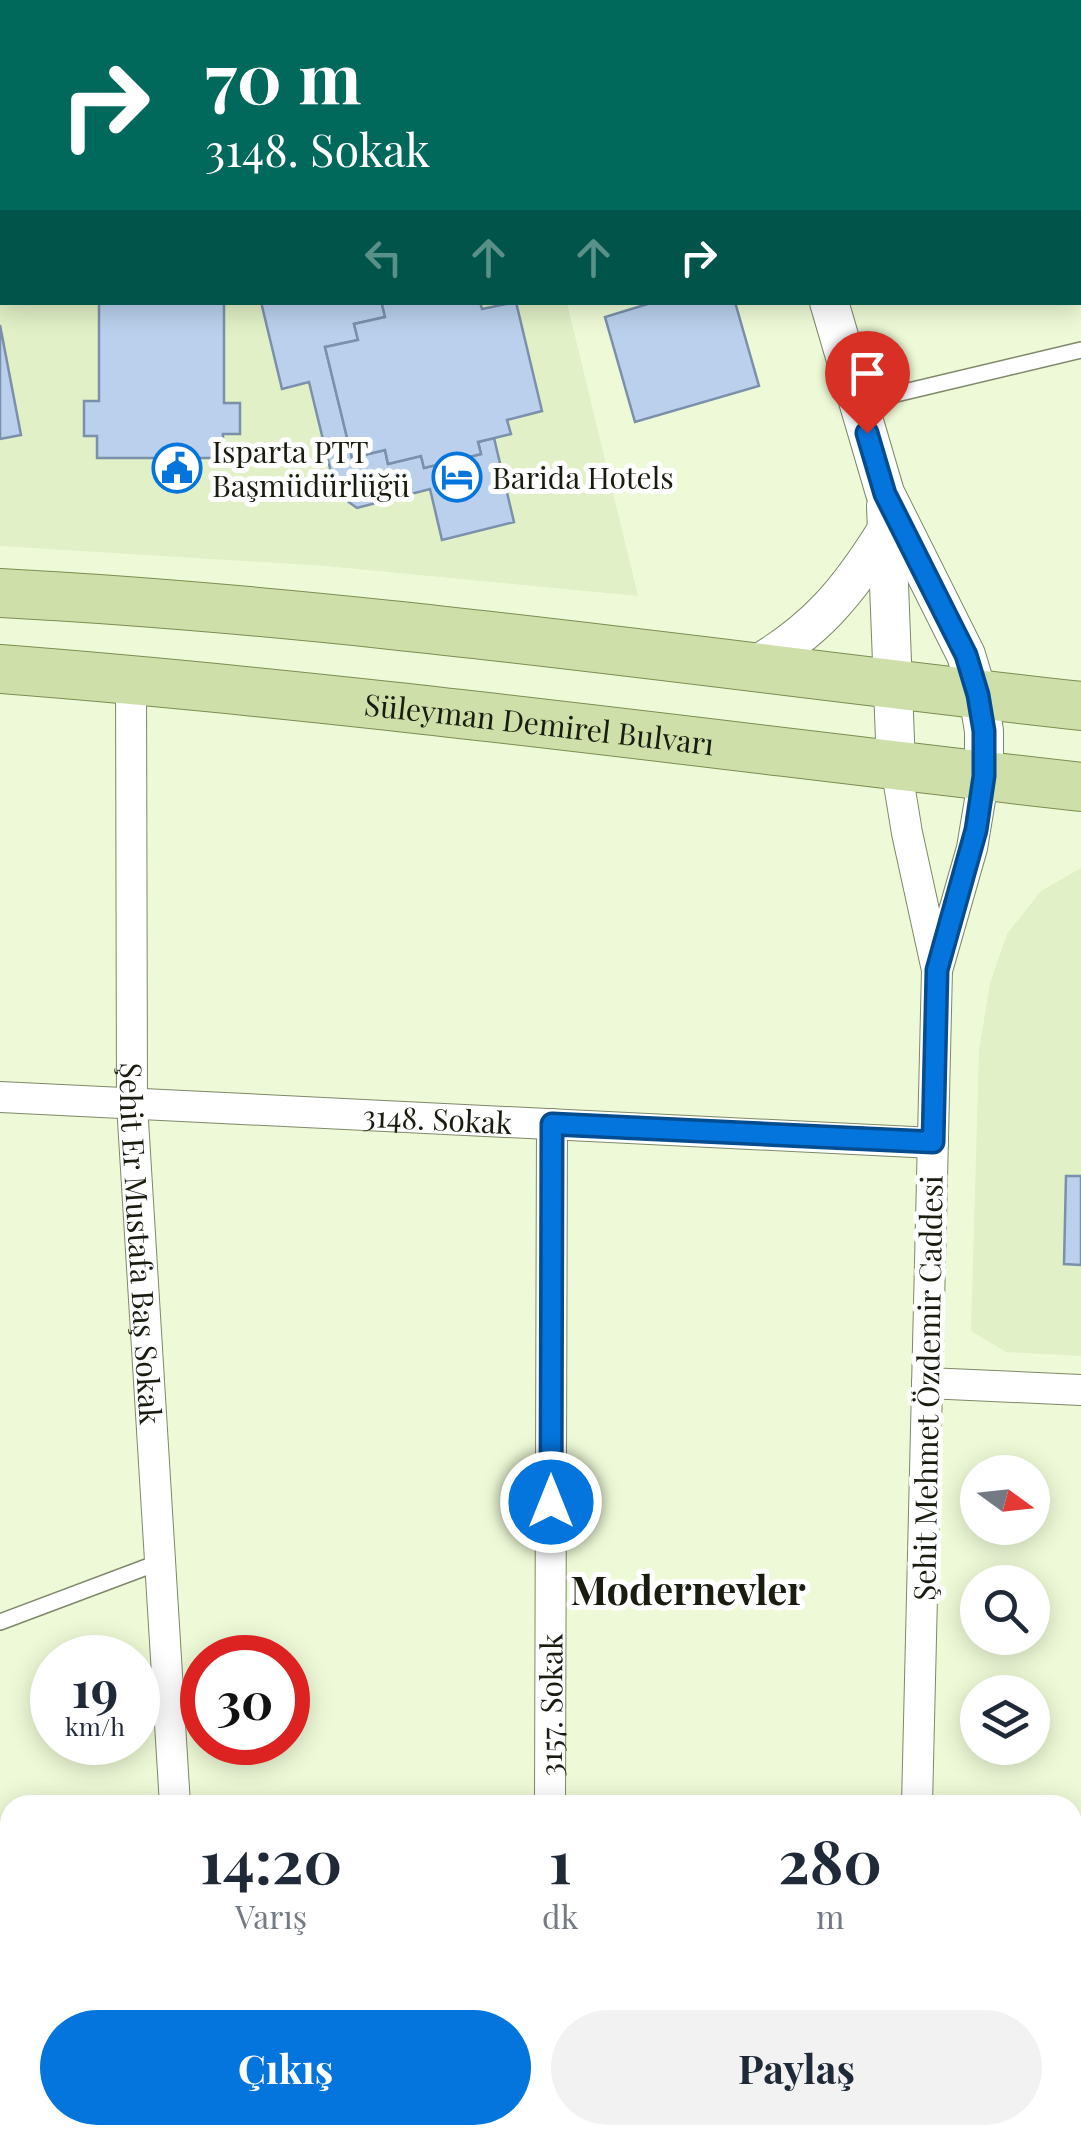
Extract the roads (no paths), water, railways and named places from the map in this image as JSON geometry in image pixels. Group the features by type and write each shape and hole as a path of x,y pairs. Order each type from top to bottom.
{"main road":[{"path":"0,593 336,619 1081,706"},
{"name":"Süleyman Demirel Bulvarı","path":"0,669 355,702 1081,787"}],"street":[{"path":"830,305 885,494 966,655 984,731 984,776"},
{"path":"885,494 896,766"},
{"path":"752,668 814,626 862,570 886,531"},
{"name":"Şehit Er Mustafa Baş Sokak","path":"131,679 132,1104 173,1795"},
{"name":"Şehit Mehmet Özdemir Caddesi","path":"896,766 906,833 937,970 917,1795"},
{"name":"Şehit Mehmet Özdemir Caddesi","path":"937,970 972,848 984,776"},
{"name":"3148. Sokak","path":"0,1098 933,1142"},
{"name":"3157. Sokak","path":"550,1795 552,1124"},
{"path":"927,1384 1081,1390"}],"lane":[{"path":"858,402 1081,350"},
{"path":"0,1622 160,1562"}],"place":[{"name":"Isparta PTT Başmüdürlüğü","path":"177,468"},
{"name":"Barida Hotels","path":"457,477"}],"district":[{"name":"Modernevler","path":"688,1588"}]}
